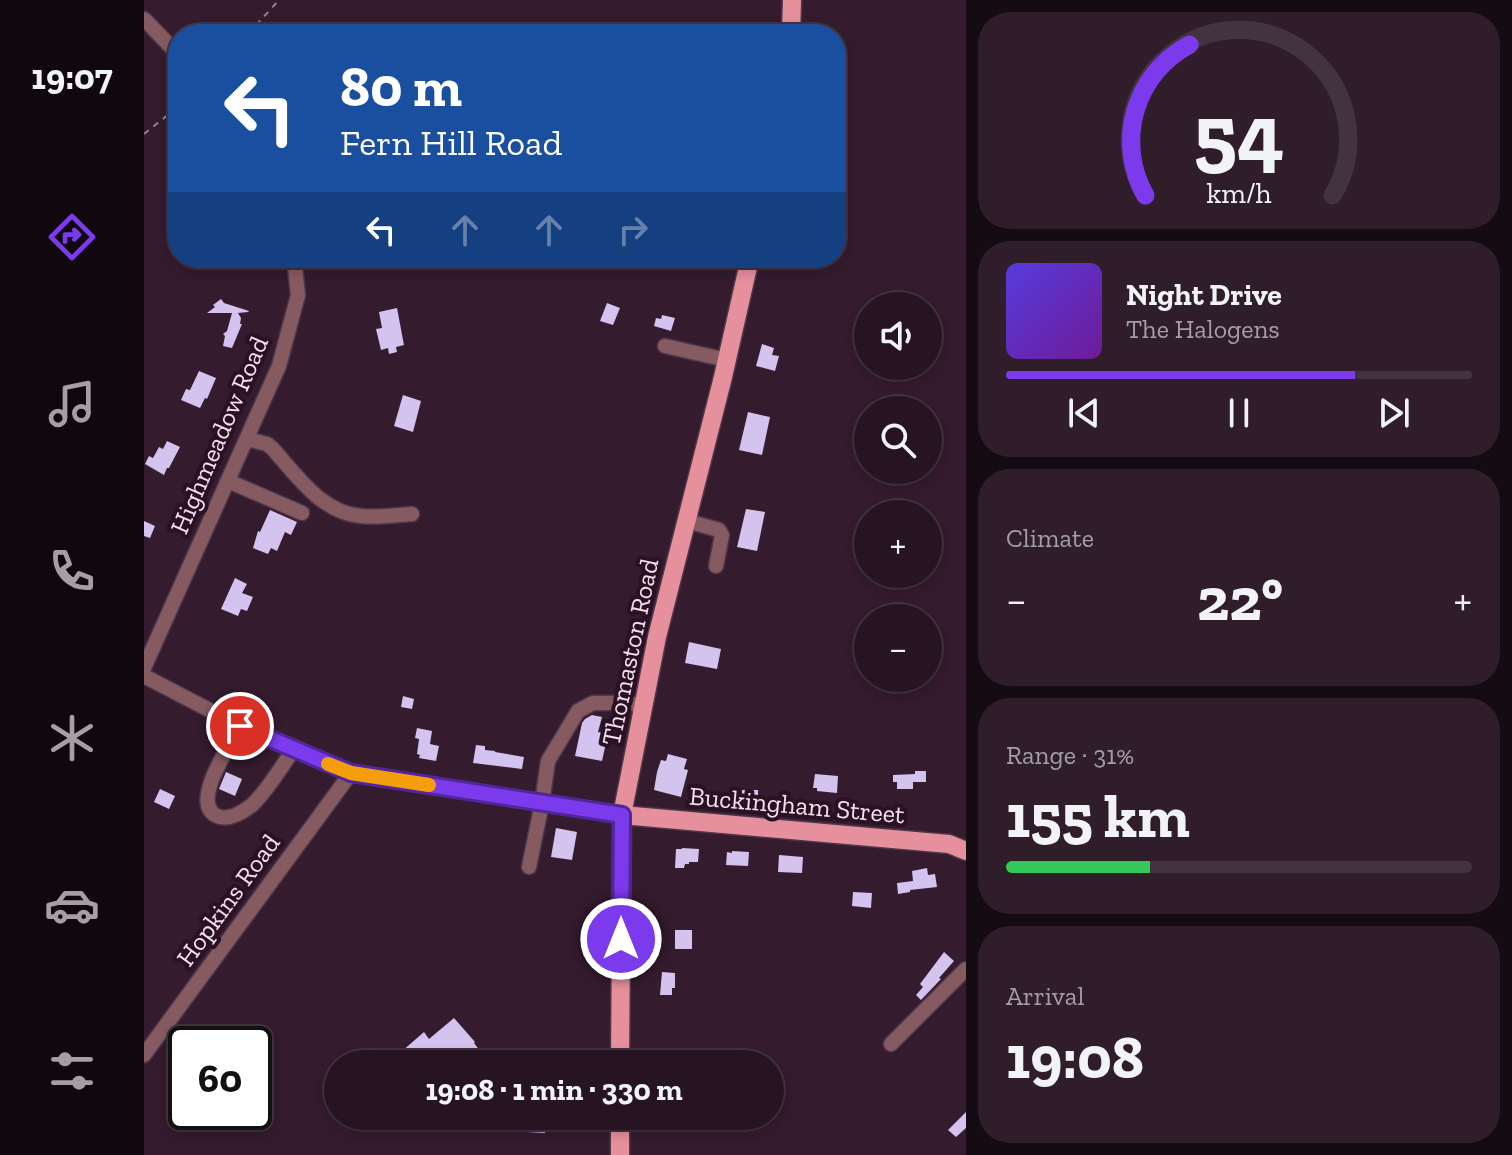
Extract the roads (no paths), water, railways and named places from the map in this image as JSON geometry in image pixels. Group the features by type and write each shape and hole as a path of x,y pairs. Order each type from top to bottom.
{"main road":[{"path":"791,24 792,0"},
{"name":"Thomaston Road","path":"620,1050 622,815 657,637 748,268"},
{"name":"Buckingham Street","path":"622,815 949,844 966,851"},
{"path":"620,1130 620,1155"}],"street":[{"path":"144,19 168,44"},
{"name":"Highmeadow Road","path":"144,668 279,366 298,295 295,268"},
{"path":"665,346 727,360"},
{"path":"247,439 267,444 304,486 337,510 359,516 412,514"},
{"path":"228,481 302,513"},
{"path":"687,521 719,530 722,535 716,566"},
{"path":"144,676 240,726 351,773 622,815"},
{"path":"529,867 548,761 578,711 593,703 643,706"},
{"path":"240,726 211,780 206,797 209,809 215,816 234,816 249,807 294,749"},
{"name":"Hopkins Road","path":"144,1055 351,773"},
{"path":"891,1044 966,969"}]}
